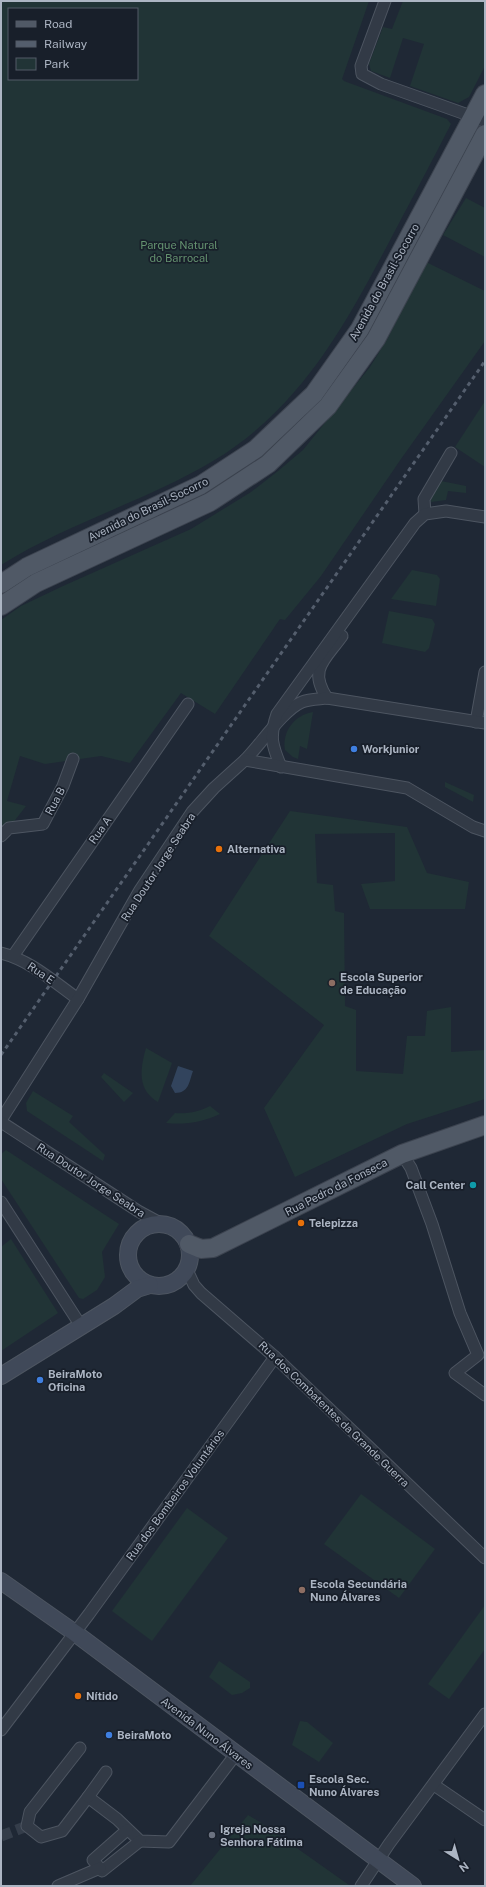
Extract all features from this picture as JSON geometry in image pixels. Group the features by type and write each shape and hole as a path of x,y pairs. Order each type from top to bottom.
{"main road":[{"name":"Avenida do Brasil-Socorro","path":"1,584 27,567 200,485 256,449 314,394 360,329 479,119 485,94"},
{"name":"Avenida do Brasil-Socorro","path":"1,606 36,583 210,502 268,464 323,412 376,338 485,134"},
{"name":"Rua Pedro da Fonseca","path":"189,1244 201,1249 213,1248 230,1241 402,1154 485,1125"},
{"path":"120,1300 127,1282 129,1247 135,1235 145,1227 162,1224 169,1225 181,1232 189,1244 190,1257 187,1270 175,1282 158,1286 150,1285 141,1280 134,1273 129,1264"},
{"path":"1,1376 137,1289 150,1285"},
{"name":"Avenida Nuno Álvares","path":"1,1581 75,1633 413,1886"}],"street":[{"path":"385,1 361,66 362,74 381,84 479,119"},
{"path":"425,514 424,499 452,454"},
{"path":"281,767 274,749 272,730 283,705 415,523 425,514 446,511 485,517"},
{"path":"327,698 318,684 317,676 319,669 344,634 345,620"},
{"path":"272,730 296,704 304,701 327,698 481,723 485,672"},
{"name":"Rua A","path":"13,956 188,704"},
{"name":"Rua Doutor Jorge Seabra","path":"162,1224 138,1211 1,1121 78,999 140,890 192,812 214,788 258,747 272,730"},
{"name":"Rua B","path":"1,836 5,828 43,824 63,786 73,759"},
{"path":"245,760 407,788 473,827 485,831"},
{"name":"Rua E","path":"1,953 13,956 36,968 78,999"},
{"path":"402,1154 414,1175 432,1224 460,1313 482,1357 455,1373 485,1395"},
{"path":"1,1202 81,1326"},
{"name":"Rua dos Combatentes da Grande Guerra","path":"187,1270 194,1285 200,1292 275,1357 485,1558"},
{"name":"Rua dos Bombeiros Voluntários","path":"1,1730 75,1633 275,1357"},
{"path":"361,1886 378,1859 485,1714"},
{"path":"80,1748 30,1812 27,1826 41,1837 62,1830 106,1772"},
{"path":"88,1797 117,1819 140,1841 169,1842 236,1754"},
{"path":"434,1785 485,1820"},
{"path":"127,1830 92,1860 102,1871 140,1841"},
{"path":"58,1886 100,1868"}],"green space":[{"name":"Parque Natural do Barrocal","path":"1,1 369,1 342,79 447,119 451,124 370,278 335,338 294,393 270,418 243,441 213,461 187,475 27,550 1,565"},
{"path":"403,1 485,1 485,66 469,97 458,103 410,86 424,44 403,38 390,78 371,71 369,64 383,27 392,29"},
{"path":"466,198 485,208 485,257 443,235"},
{"path":"426,262 485,291 485,341 401,459 321,576 285,620 280,619 215,714 181,693 130,763 101,756 45,764 20,756 7,801 26,806 9,828 1,827 1,620 21,606 191,529 251,492 303,450 370,367 389,336"},
{"path":"485,401 485,467 455,447"},
{"path":"441,481 466,486 466,493 448,491 446,500 431,502 431,496"},
{"path":"412,570 437,575 440,579 436,606 391,599"},
{"path":"389,611 432,619 435,624 429,648 425,652 382,643"},
{"path":"313,712 307,749 300,746 298,759 293,757 285,750 285,737 291,725 295,721 306,714"},
{"path":"445,782 474,795 473,802 445,787"},
{"path":"290,811 407,827 427,873 469,882 465,909 370,909 361,884 395,881 395,833 315,834 317,883 333,885 335,911 344,913 345,1006 356,1010 356,1071 403,1074 407,1036 425,1036 427,1011 451,1007 451,1052 485,1050 485,1099 407,1124 295,1177 264,1108 324,1025 209,936"},
{"path":"146,1048 172,1063 158,1102 151,1097 143,1085 142,1064"},
{"path":"104,1073 133,1093 124,1102 101,1077"},
{"path":"33,1091 73,1116 69,1122 105,1155 103,1161 27,1111 26,1103"},
{"path":"210,1106 220,1114 194,1122 180,1124 166,1123 175,1113 193,1112"},
{"path":"6,1150 119,1224 102,1252 105,1277 97,1290 83,1299 79,1298 1,1179 1,1154"},
{"path":"11,1239 58,1313 1,1351 1,1247"},
{"path":"361,1494 435,1549 399,1598 324,1544"},
{"path":"187,1508 228,1538 152,1641 112,1611"},
{"path":"485,1605 485,1649 449,1699 428,1684"},
{"path":"219,1661 250,1682 250,1688 242,1693 232,1695 209,1677"},
{"path":"300,1721 307,1722 333,1743 319,1762 292,1745"},
{"path":"248,1815 260,1822 349,1885 190,1886"}],"water":[{"path":"178,1066 193,1071 186,1089 180,1093 175,1093 171,1086"}],"tunnel":[{"path":"1,1836 27,1826"}],"railway":[{"path":"1,1055 485,361"}],"place":[{"name":"Workjunior","path":"354,749"},
{"name":"Alternativa","path":"219,849"},
{"name":"Escola Superior de Educação","path":"332,983"},
{"name":"Call Center","path":"473,1185"},
{"name":"Telepizza","path":"301,1223"},
{"name":"BeiraMoto Oficina","path":"40,1380"},
{"name":"Escola Secundária Nuno Álvares","path":"302,1590"},
{"name":"Nítido","path":"78,1696"},
{"name":"BeiraMoto","path":"109,1735"},
{"name":"Escola Sec. Nuno Álvares","path":"301,1785"},
{"name":"Igreja Nossa Senhora Fátima","path":"212,1835"}]}
